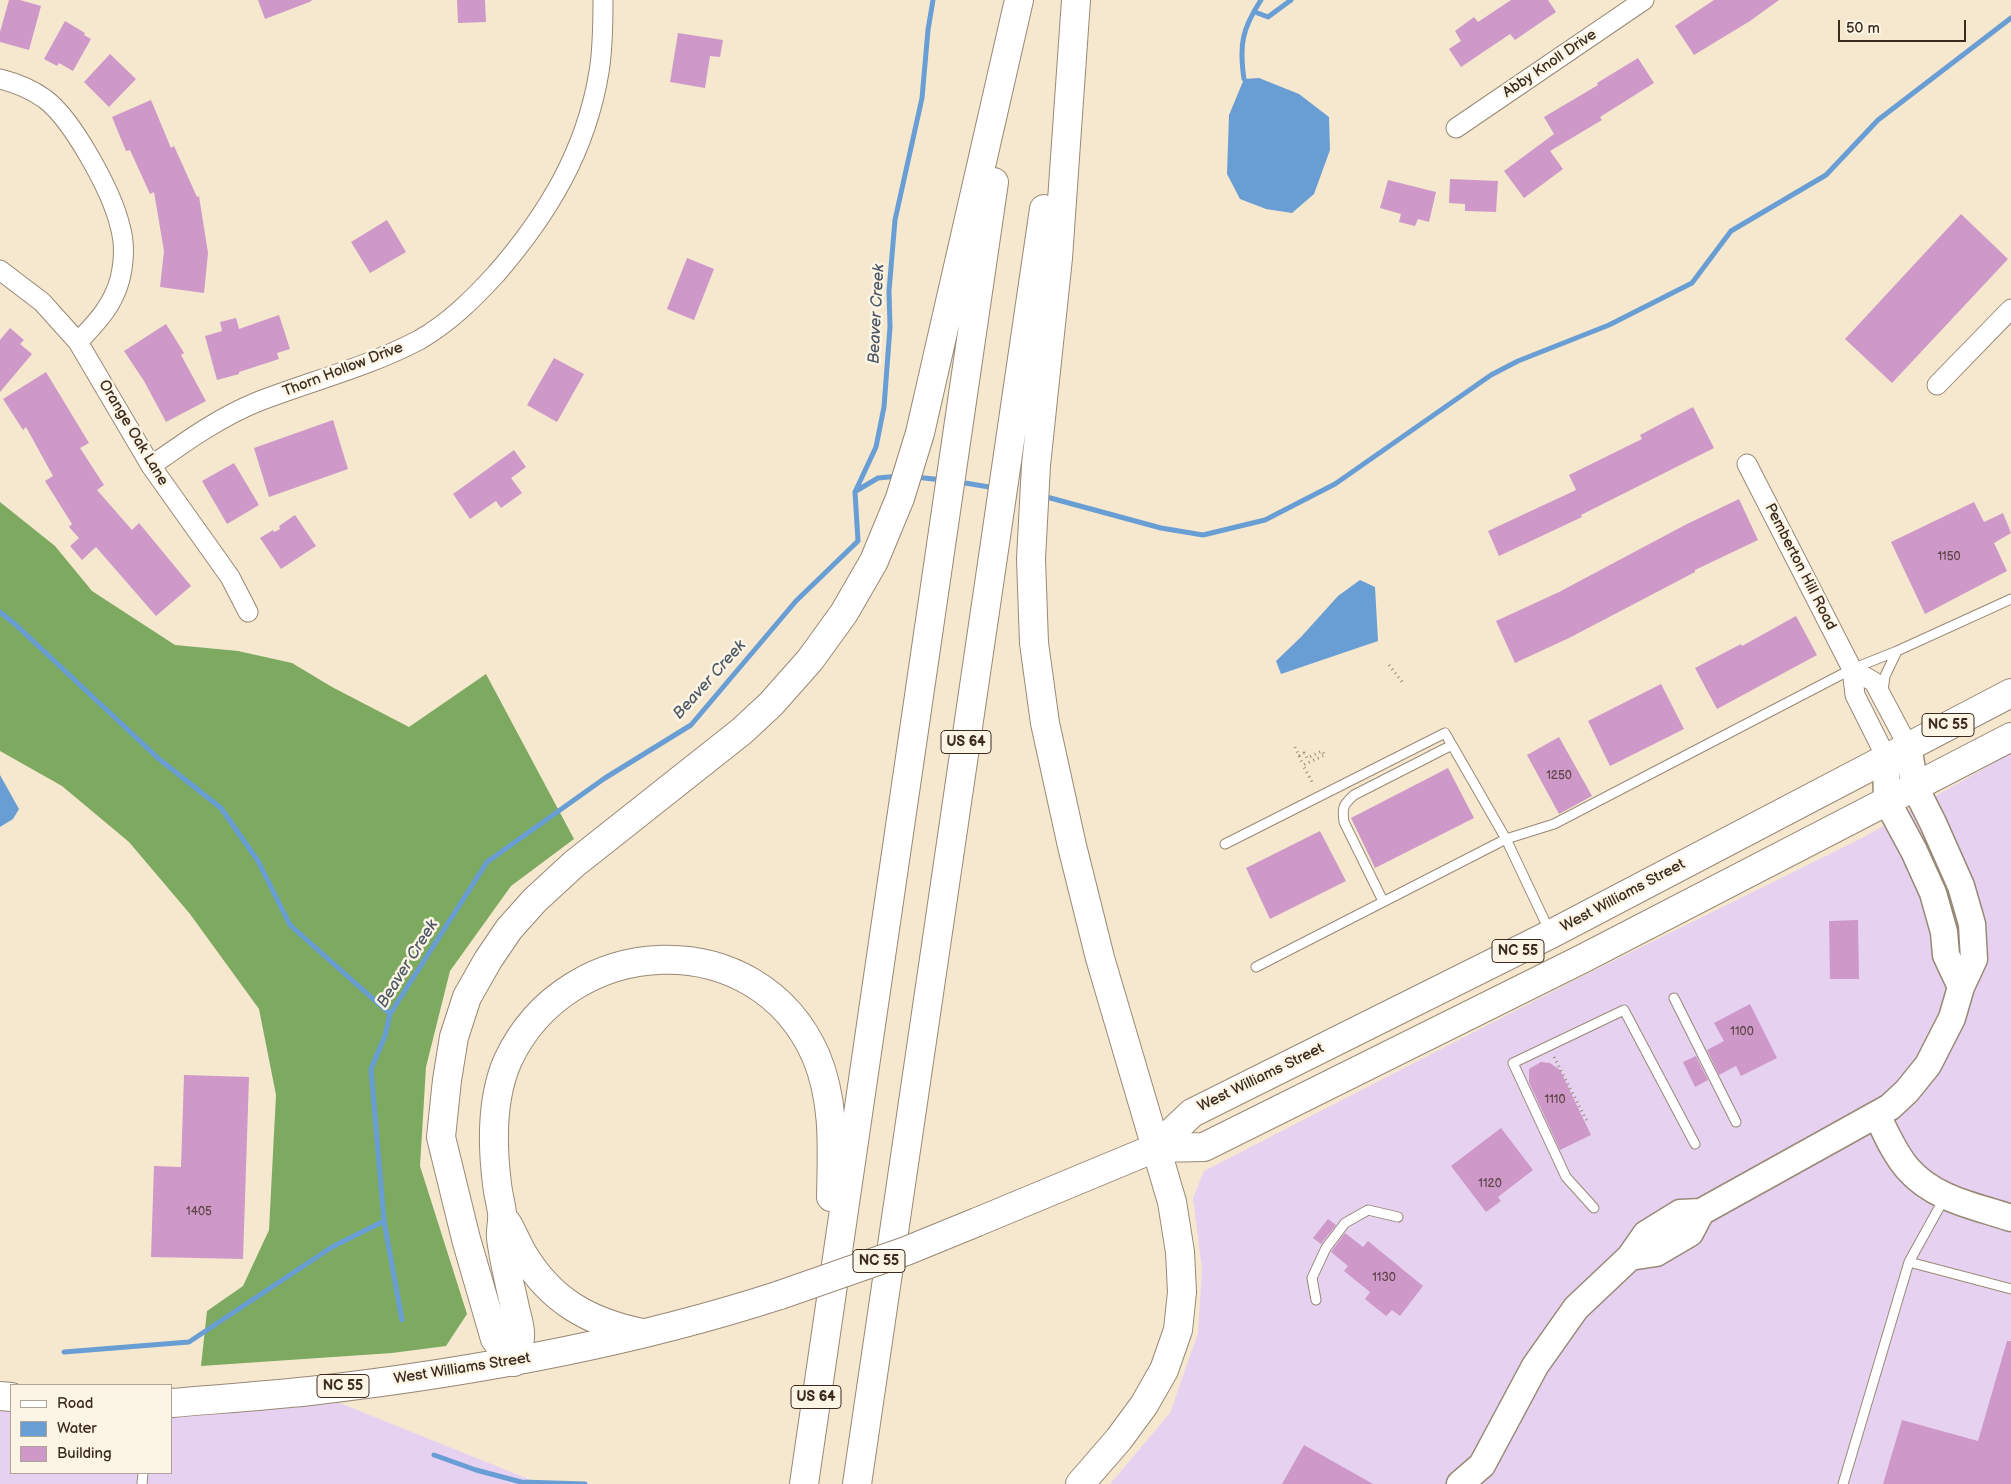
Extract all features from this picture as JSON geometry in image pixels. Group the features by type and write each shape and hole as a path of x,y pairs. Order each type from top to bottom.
{"main road":[{"name":"US 64","path":"804,1484 1020,0"},
{"path":"514,1362 495,1339 466,1239 441,1137 446,1080 454,1037 467,997 508,928 536,900 574,864 734,737 771,704 810,660 844,613 874,561 900,498 920,433 1020,0"},
{"name":"US 64","path":"857,1484 1075,0"},
{"path":"1075,0 1058,258 1036,465 1032,559 1034,643 1046,722 1072,846 1100,958 1172,1202 1180,1252 1182,1292 1178,1330 1164,1370 1144,1405 1119,1439 1080,1484"},
{"name":"West Williams Street","path":"172,1403 310,1391 514,1362 642,1333 747,1306 906,1251 1155,1148 1192,1113 1551,934 2011,693"},
{"name":"NC 55","path":"1155,1148 1204,1147 1582,959 2011,737"},
{"path":"514,1362 521,1336 500,1236 502,1215 495,1158 494,1125 498,1092 508,1061 526,1030 549,1004 584,980 610,968 639,961 666,959 692,961 726,970 761,988 780,1005 798,1026 816,1056 828,1095 832,1134 829,1310"},
{"path":"502,1215 538,1277 557,1296 588,1316 616,1328 642,1333"}],"street":[{"name":"Thorn Hollow Drive","path":"151,466 222,418 307,383 392,353 420,339 466,306 508,260 539,221 559,188 574,156 593,101 600,71 603,38 603,0"},
{"name":"Abby Knoll Drive","path":"1456,128 1644,0"},
{"path":"0,79 28,89 45,99 64,117 94,166 112,202 121,227 123,263 116,293 99,320 78,342"},
{"name":"Orange Oak Lane","path":"0,270 42,302 78,342 151,466 226,571 248,612"},
{"path":"1937,385 2011,309"},
{"name":"Pemberton Hill Road","path":"1747,464 1852,669 1855,695 1897,752"},
{"path":"1460,1484 1481,1474 1547,1347 1585,1298 1630,1257 1646,1234 1680,1213 1701,1212 1877,1115 1907,1091 1928,1065 1952,1018 1960,987 1974,959 1972,931 1967,904 1945,849 1897,752 1882,696 1874,682 1852,669"},
{"path":"1897,752 1888,801 1904,829 1933,893 1944,932 1946,954 1960,987"},
{"path":"1877,1115 1899,1158 1908,1170 1929,1187 1945,1197 2011,1218"}],"lane":[{"path":"1256,967 1506,839 1562,820 1852,669 1897,651 2011,599"},
{"path":"1882,696 1885,676 1897,651"},
{"path":"1225,844 1445,733 1506,839 1551,934"},
{"path":"1383,902 1344,822 1342,810 1345,803 1354,795 1452,745"},
{"path":"1674,998 1736,1122"},
{"path":"1594,1208 1566,1176 1513,1063 1624,1010 1695,1144"},
{"path":"1843,1484 1909,1262 1945,1197"},
{"path":"1316,1300 1312,1278 1326,1248 1345,1223 1368,1210 1398,1217"},
{"path":"1909,1262 2011,1289"}],"path":[{"path":"1388,665 1403,683"},
{"path":"1295,747 1313,784"},
{"path":"1299,756 1304,753 1308,758 1322,751 1325,755 1303,765"},
{"path":"1551,1052 1587,1121"}],"shaded area":[{"path":"2011,753 2011,1484 1110,1484 1170,1413 1198,1333 1202,1270 1193,1198 1204,1171 1583,976 1862,838"},
{"path":"310,1391 541,1484 0,1484 0,1396 10,1397 10,1474 172,1474 172,1403"}],"green space":[{"path":"0,502 55,546 92,591 175,645 238,651 292,663 332,687 409,727 486,674 574,839 511,886 450,971 426,1067 420,1166 467,1314 446,1346 392,1353 201,1366 207,1311 243,1286 269,1230 276,1095 259,1009 190,914 129,842 62,786 0,751"}],"water":[{"path":"1259,78 1299,94 1329,117 1330,150 1314,194 1292,213 1266,209 1240,199 1227,174 1229,115 1244,79"},
{"path":"1360,580 1375,587 1378,641 1281,674 1276,661 1301,637 1338,596"},
{"path":"0,775 19,809 13,819 0,827"}],"building":[{"path":"9,0 20,0 41,6 29,50 0,42 0,32"},
{"path":"258,0 311,0 312,1 265,19"},
{"path":"457,0 485,0 486,22 458,23"},
{"path":"1511,0 1548,0 1556,12 1515,40 1510,34 1461,67 1449,49 1461,41 1455,31 1474,17 1478,22"},
{"path":"1714,0 1779,0 1750,21 1694,55 1675,26"},
{"path":"65,21 85,33 84,35 91,39 73,71 59,63 57,66 44,59"},
{"path":"678,33 723,40 720,57 710,56 705,88 670,82"},
{"path":"110,54 136,79 109,107 84,82"},
{"path":"1638,58 1654,83 1600,117 1602,120 1550,151 1563,169 1524,198 1504,171 1554,134 1544,117 1598,85 1597,83"},
{"path":"151,100 171,148 174,146 197,197 199,196 208,253 204,293 160,287 164,251 154,192 150,194 130,150 126,151 112,117"},
{"path":"1450,179 1498,181 1496,212 1465,211 1465,204 1449,203"},
{"path":"1388,180 1436,192 1429,222 1418,219 1415,226 1399,222 1401,214 1380,208"},
{"path":"1961,214 2008,259 1892,383 1845,339"},
{"path":"387,220 406,252 370,273 351,242"},
{"path":"687,258 714,269 694,320 667,309"},
{"path":"279,315 290,349 277,353 279,359 217,380 205,336 222,331 220,322 236,318 239,329"},
{"path":"166,324 184,353 181,355 206,401 166,422 144,381 124,351"},
{"path":"10,328 24,340 20,344 32,354 0,392 0,340"},
{"path":"554,358 584,374 557,422 527,405"},
{"path":"46,372 89,443 80,448 104,485 97,490 132,530 139,523 191,586 156,616 96,547 82,560 70,546 79,538 69,527 72,524 45,481 53,476 26,427 23,430 3,399"},
{"path":"1693,407 1714,448 1581,515 1582,517 1499,556 1488,531 1576,490 1569,475 1642,439 1640,435"},
{"path":"333,420 348,469 269,497 254,448"},
{"path":"514,450 526,467 511,478 522,493 501,508 496,501 470,519 453,494"},
{"path":"234,463 259,505 227,524 202,481"},
{"path":"1739,499 1758,540 1695,570 1695,572 1571,637 1515,663 1496,621 1559,592 1685,525"},
{"path":"1974,502 1984,522 2003,513 2011,533 1994,543 2007,571 1925,614 1891,542"},
{"path":"295,515 316,546 281,569 260,538 273,530 274,532 280,529 279,526"},
{"path":"1796,616 1817,655 1717,709 1695,668 1741,644 1742,646"},
{"path":"1661,684 1684,729 1610,766 1588,721"},
{"path":"1559,737 1592,796 1559,814 1527,755"},
{"path":"1448,768 1474,818 1375,868 1351,818"},
{"path":"1320,831 1346,881 1270,919 1246,868"},
{"path":"1858,920 1859,979 1830,979 1829,921"},
{"path":"1750,1004 1777,1058 1741,1076 1736,1066 1719,1075 1707,1050 1724,1041 1714,1023"},
{"path":"1696,1056 1708,1080 1695,1087 1683,1062"},
{"path":"1541,1062 1550,1063 1560,1070 1591,1135 1560,1150 1529,1082 1529,1069"},
{"path":"184,1075 249,1077 243,1259 151,1257 154,1166 181,1167"},
{"path":"1501,1128 1533,1170 1498,1197 1501,1201 1486,1212 1451,1166"},
{"path":"1328,1219 1336,1225 1321,1244 1313,1238"},
{"path":"1345,1233 1363,1247 1368,1241 1423,1286 1400,1316 1392,1310 1386,1316 1365,1299 1370,1292 1344,1271 1348,1266 1331,1252"},
{"path":"2007,1341 2011,1341 2011,1484 1883,1484 1902,1420 1978,1441"},
{"path":"1304,1445 1373,1484 1282,1484"}],"waterway":[{"name":"Beaver Creek","path":"402,1320 384,1221 371,1069 385,1036 390,1014 487,862 605,778 691,725 796,601 858,541 855,492 876,447 884,407 890,327 889,291 895,220 922,98 928,30 933,0"},
{"path":"1244,79 1242,47 1246,29 1261,0"},
{"path":"1255,12 1268,17 1291,0"},
{"path":"1043,496 1161,528 1203,535 1265,520 1335,484 1491,375 1518,361 1609,325 1692,283 1731,231 1826,175 1878,120 2011,18"},
{"path":"856,491 878,478 899,476"},
{"path":"915,477 943,480"},
{"path":"959,482 995,488"},
{"path":"0,612 159,759 221,808 258,861 290,925 390,1014"},
{"path":"64,1352 189,1342 332,1247 384,1221"},
{"name":"Beaver Creek","path":"434,1455 476,1470 521,1482 585,1484"}]}
